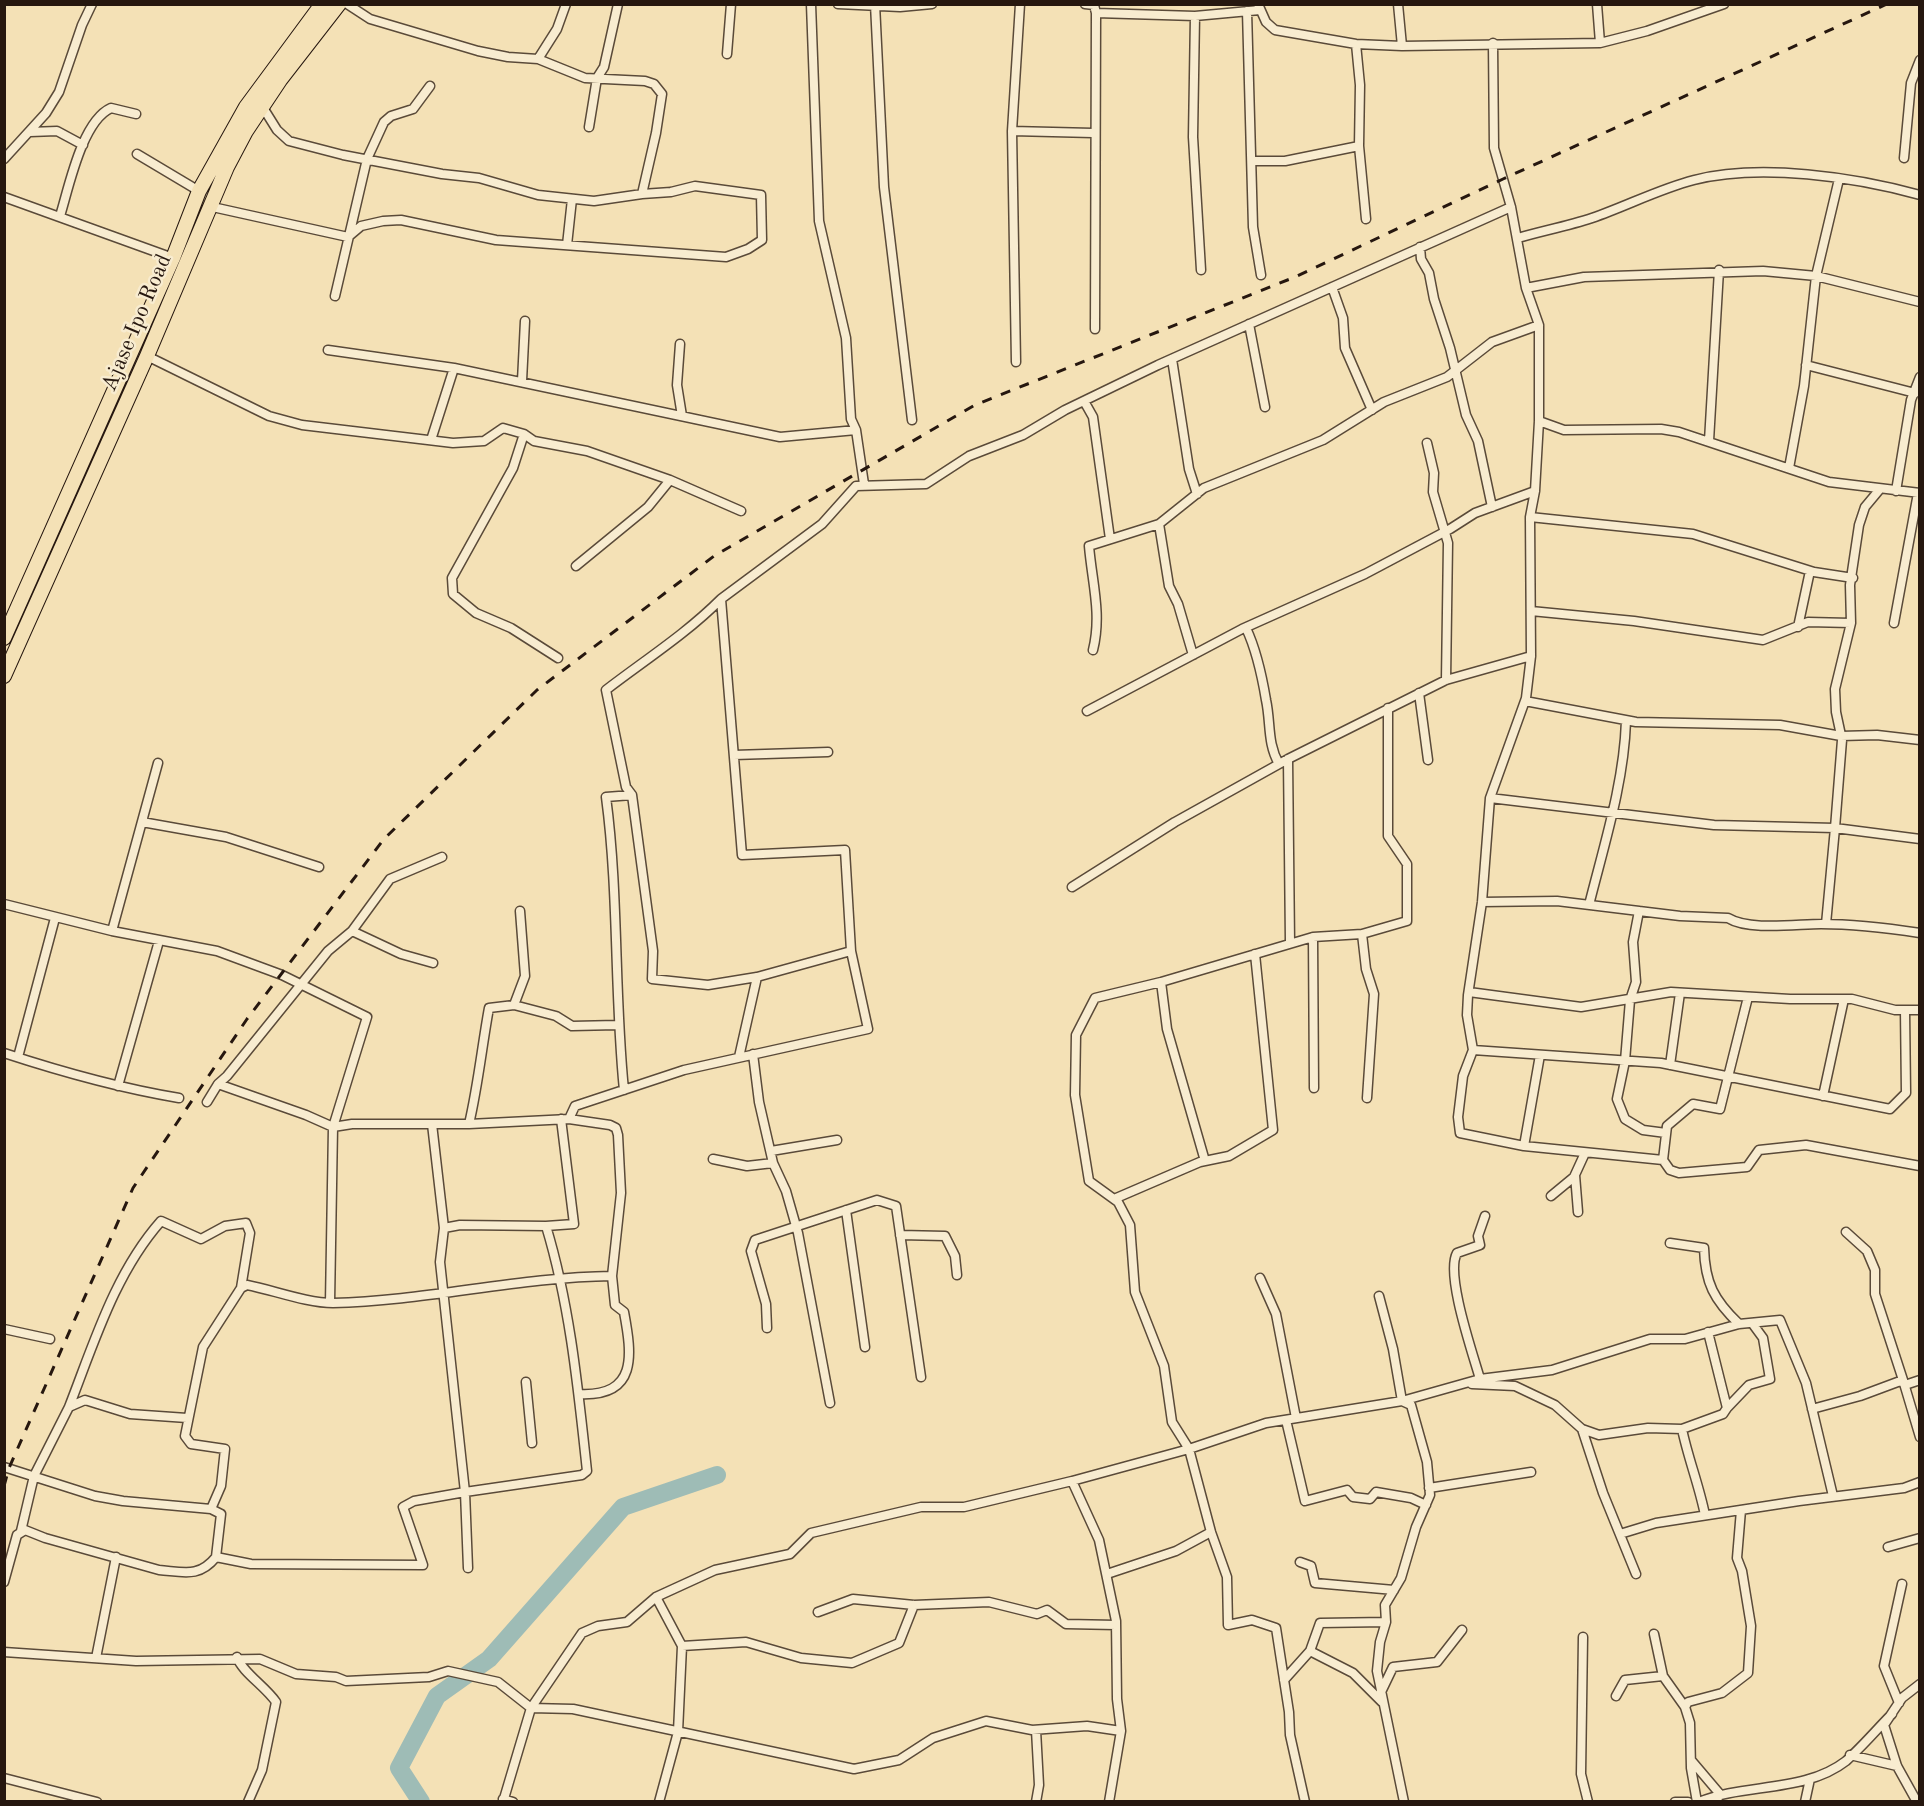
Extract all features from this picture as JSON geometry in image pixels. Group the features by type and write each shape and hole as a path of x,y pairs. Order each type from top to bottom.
{"highway":[{"name":"Ajase Ipo Road","path":"4,639 173,258 199,191 246,107 322,4"},
{"name":"Ajase Ipo Road","path":"4,676 147,356 208,206 246,131 262,106 339,4"}],"street":[{"path":"4,159 46,113 59,92 82,25 92,4"},
{"path":"347,4 370,19 508,57 538,59 585,78 645,81 654,84 662,94 642,194"},
{"path":"538,59 557,29 566,4"},
{"path":"589,127 597,78 604,67 618,4"},
{"path":"727,54 731,4"},
{"path":"811,4 819,222 846,338 851,419 856,430 864,484"},
{"path":"838,4 875,6 932,4"},
{"path":"1016,362 1012,131 1020,4"},
{"path":"1085,4 1094,5 1096,13 1093,133 1095,329"},
{"path":"1398,4 1402,46"},
{"path":"1597,4 1600,44"},
{"path":"1096,13 1195,16 1247,11 1259,7 1275,30 1356,44 1402,46 1493,43 1600,44 1647,31 1724,4"},
{"path":"875,6 884,187 912,420"},
{"path":"1247,11 1253,227 1261,275"},
{"path":"1195,16 1193,137 1201,270"},
{"path":"1493,43 1494,148 1511,207 1526,288 1539,325 1539,421 1535,491 1530,517 1531,656 1524,701 1490,798 1482,902 1467,1015 1473,1050 1463,1076 1458,1118 1460,1133 1524,1146 1663,1161"},
{"path":"1356,44 1360,85 1359,146 1366,219"},
{"path":"1904,158 1911,83 1920,60"},
{"path":"335,296 352,234 367,159 384,122 391,116 413,109 430,86"},
{"path":"208,206 348,237 361,226 383,220 402,220 496,240 726,257 742,252 762,240 761,195 695,186 671,192 594,201 538,195 479,178 442,174 289,141 277,130 262,106"},
{"path":"60,216 83,145 105,111 111,108 136,114"},
{"path":"46,113 57,130 83,145"},
{"path":"30,132 57,130"},
{"path":"1012,131 1093,133"},
{"path":"1252,161 1286,160 1359,146"},
{"path":"137,154 199,191"},
{"path":"1518,238 1592,218 1693,180 1731,173 1754,171 1839,179 1920,195"},
{"path":"1789,468 1806,365 1816,276 1839,179"},
{"path":"4,197 173,258"},
{"path":"567,245 573,199"},
{"path":"851,951 758,977 708,985 652,979 653,951 632,795 626,787 606,690 653,653 694,627 722,599 822,524 856,486 926,484 969,456 1023,435 1084,401 1172,359 1511,207"},
{"path":"1420,246 1421,258 1429,273 1436,308 1466,415 1478,441 1492,507"},
{"path":"1526,288 1584,277 1719,270 1763,271 1816,276 1920,302"},
{"path":"1709,441 1719,270"},
{"path":"1332,287 1342,318 1345,348 1372,410"},
{"path":"522,381 525,321"},
{"path":"1249,324 1265,407"},
{"path":"1093,650 1098,625 1097,597 1089,546 1159,524 1204,488 1323,440 1372,410 1454,371 1492,342 1539,325"},
{"path":"680,344 677,385 682,416"},
{"path":"328,350 454,368 522,381 738,430 780,437 856,430"},
{"path":"147,356 280,419 302,426 453,443 484,441 502,428 524,434 534,441 587,451 670,480 741,511"},
{"path":"1172,359 1190,469 1197,494"},
{"path":"1806,365 1915,393"},
{"path":"431,440 454,368"},
{"path":"1896,491 1911,400 1920,377"},
{"path":"1084,401 1093,417 1110,539"},
{"path":"1539,421 1564,430 1661,429 1709,441 1829,482 1919,493 1894,622"},
{"path":"524,434 513,468 452,578 453,594 476,613 511,628 558,658"},
{"path":"1427,443 1434,473 1433,492 1448,543 1446,680"},
{"path":"576,566 648,507 670,480"},
{"path":"1826,924 1841,736 1836,712 1835,689 1851,623 1850,585 1853,579 1857,533 1865,507 1880,489"},
{"path":"1087,711 1246,628 1365,574 1475,513 1535,491"},
{"path":"1530,517 1693,534 1810,571 1853,579"},
{"path":"1159,524 1169,586 1178,604 1193,655"},
{"path":"1798,627 1810,571"},
{"path":"444,1228 460,1225 574,1224 565,1119 575,1106 684,1070 868,1029 851,951 845,850 742,855 722,599"},
{"path":"1531,611 1634,621 1763,640 1808,622 1851,623"},
{"path":"1246,628 1252,639 1267,702 1271,744 1284,761 1290,944"},
{"path":"1072,887 1175,822 1284,761 1388,708 1446,680 1531,656"},
{"path":"1419,693 1428,760"},
{"path":"1524,701 1626,721 1780,725 1841,736 1877,735 1920,740"},
{"path":"1305,1802 1290,1734 1276,1628 1252,1620 1228,1625 1227,1577 1211,1532 1189,1449 1172,1422 1164,1366 1135,1292 1130,1225 1114,1199 1089,1181 1075,1095 1076,1035 1095,998 1161,982 1313,937 1362,934 1407,921 1407,864 1388,836 1388,708"},
{"path":"1589,905 1612,815 1626,745 1626,721"},
{"path":"734,755 828,752"},
{"path":"112,932 158,763"},
{"path":"624,1090 617,1025 613,850 606,797 632,795"},
{"path":"1490,798 1612,815 1714,825 1835,828 1920,839"},
{"path":"142,822 226,837 319,867"},
{"path":"207,1102 218,1084 328,951 352,932 390,879 442,857"},
{"path":"1482,902 1557,902 1728,918 1734,922 1775,926 1826,924 1880,927 1920,933"},
{"path":"4,904 112,932 217,951 301,984 367,1017 333,1126 330,1303"},
{"path":"514,1005 525,976 520,911"},
{"path":"1639,911 1633,942 1636,982 1630,1000 1626,1061 1617,1099 1624,1119 1643,1130 1666,1133"},
{"path":"18,1057 55,918"},
{"path":"352,932 401,954 433,963"},
{"path":"1362,934 1366,969 1374,994 1367,1098"},
{"path":"1313,937 1314,1088"},
{"path":"118,1086 159,941"},
{"path":"1114,1199 1205,1161 1229,1156 1273,1130 1256,954"},
{"path":"739,1057 758,977"},
{"path":"1161,982 1167,1029 1205,1161"},
{"path":"1469,992 1581,1007 1680,993 1844,999 1905,1010 1920,1010"},
{"path":"1670,1065 1680,993"},
{"path":"1748,997 1720,1109 1693,1104 1667,1126 1663,1161 1670,1170 1679,1173 1747,1167 1759,1150 1806,1145 1920,1166"},
{"path":"1823,1096 1844,999"},
{"path":"469,1124 489,1008 514,1005 556,1016 572,1026 617,1025"},
{"path":"1473,1050 1670,1065 1890,1109 1906,1094 1905,1010"},
{"path":"4,1053 44,1067 118,1086 179,1098"},
{"path":"753,1054 759,1102 773,1162 786,1191 796,1226 830,1403"},
{"path":"1524,1146 1540,1055"},
{"path":"218,1084 333,1126 469,1124 565,1119 610,1125 616,1128 621,1193 612,1276 615,1305 624,1312 630,1344 628,1372 614,1388 594,1395 579,1394"},
{"path":"432,1124 444,1228 440,1262 465,1492 468,1568"},
{"path":"771,1151 837,1140"},
{"path":"1551,1196 1575,1175 1585,1153"},
{"path":"713,1159 747,1166 773,1162"},
{"path":"1575,1175 1578,1212"},
{"path":"767,1328 766,1304 751,1251 755,1240 878,1200 896,1206 921,1377"},
{"path":"846,1210 865,1347"},
{"path":"1480,1379 1459,1302 1453,1260 1457,1253 1480,1245 1478,1236 1485,1216"},
{"path":"4,1582 21,1531 34,1476 69,1407 117,1289 141,1245 161,1221 201,1239 225,1226 246,1223 250,1233 241,1288 203,1347 187,1418 185,1436 191,1444 225,1449 221,1486 211,1509"},
{"path":"216,1557 251,1564 423,1565 403,1507 414,1500 582,1475 587,1471 579,1394 561,1277 546,1226"},
{"path":"1846,1232 1867,1251 1875,1270 1875,1294 1920,1437"},
{"path":"900,1235 945,1236 955,1256 957,1275"},
{"path":"1670,1242 1704,1248 1705,1268 1719,1304 1739,1324"},
{"path":"241,1288 247,1285 330,1303 443,1293 561,1277 612,1276"},
{"path":"1260,1278 1276,1314 1296,1418"},
{"path":"1379,1296 1393,1349 1402,1401"},
{"path":"513,1802 503,1800 531,1708 582,1633 598,1626 627,1622 656,1597 715,1570 790,1554 811,1533 921,1507 964,1507 1072,1481 1189,1449 1266,1423 1402,1401 1480,1379 1552,1370 1650,1339 1685,1339 1739,1324 1780,1320 1797,1355 1833,1497"},
{"path":"1464,1384 1515,1386 1555,1405 1582,1429 1599,1436 1648,1428 1682,1429 1723,1414 1749,1385 1770,1379 1763,1338 1752,1323"},
{"path":"4,1329 50,1339"},
{"path":"1708,1332 1727,1408"},
{"path":"1812,1409 1904,1382 1920,1380"},
{"path":"526,1382 532,1443"},
{"path":"69,1407 85,1400 130,1414 187,1418"},
{"path":"1402,1401 1411,1405 1427,1462 1429,1488 1426,1505 1401,1578 1385,1605 1386,1622 1380,1642 1377,1671 1404,1802"},
{"path":"1286,1420 1305,1501 1347,1490 1353,1497 1370,1499 1376,1492 1411,1498 1426,1505"},
{"path":"1582,1429 1636,1574"},
{"path":"1682,1429 1705,1515"},
{"path":"4,1467 123,1501 211,1509 221,1514 216,1557 206,1569 196,1573 159,1570 45,1538 25,1530 21,1531"},
{"path":"1429,1488 1531,1472"},
{"path":"1072,1481 1099,1540 1116,1625 1117,1699 1121,1731 1109,1802"},
{"path":"1620,1534 1656,1523 1904,1488 1920,1482"},
{"path":"1685,1707 1688,1702 1722,1693 1748,1672 1751,1626 1743,1571 1737,1558 1741,1510"},
{"path":"1107,1574 1176,1551 1211,1532"},
{"path":"1888,1547 1920,1538"},
{"path":"96,1658 116,1557"},
{"path":"1300,1562 1311,1566 1315,1583 1394,1590"},
{"path":"1899,1703 1884,1666 1902,1584"},
{"path":"656,1597 682,1646 678,1732 659,1802"},
{"path":"818,1612 853,1599 914,1605 989,1602 1037,1614 1047,1611 1066,1624 1116,1625"},
{"path":"682,1646 746,1642 801,1658 852,1663 899,1643 914,1605"},
{"path":"1284,1680 1310,1651 1320,1623 1386,1622"},
{"path":"1381,1692 1393,1667 1437,1662 1462,1630"},
{"path":"1654,1634 1663,1676 1685,1707 1690,1723 1691,1760 1698,1802 1810,1779 1845,1761 1892,1714"},
{"path":"1583,1637 1581,1774 1588,1802"},
{"path":"1310,1651 1353,1673 1382,1702"},
{"path":"4,1652 136,1661 260,1659 296,1674 336,1677 346,1681 429,1677 448,1671 498,1682 531,1708 573,1709 854,1769 899,1760 933,1738 986,1721 1035,1730 1087,1726 1121,1731"},
{"path":"237,1658 239,1666 267,1688 276,1702 262,1770 248,1802"},
{"path":"1616,1696 1625,1680 1663,1676"},
{"path":"1917,1802 1897,1766 1884,1725 1899,1703 1920,1684"},
{"path":"1035,1730 1039,1785 1036,1802"},
{"path":"1850,1755 1897,1766"},
{"path":"1691,1760 1718,1797"},
{"path":"4,1778 97,1802"},
{"path":"1805,1802 1810,1779"},
{"path":"1678,1801 1688,1802"}],"waterway":[{"path":"421,1802 399,1768 437,1696 489,1659 623,1507 717,1475"}],"railway":[{"path":"4,1486 9,1468 133,1188 247,1019 384,839 537,690 714,556 975,405 1295,277 1503,179 1887,4"}]}
